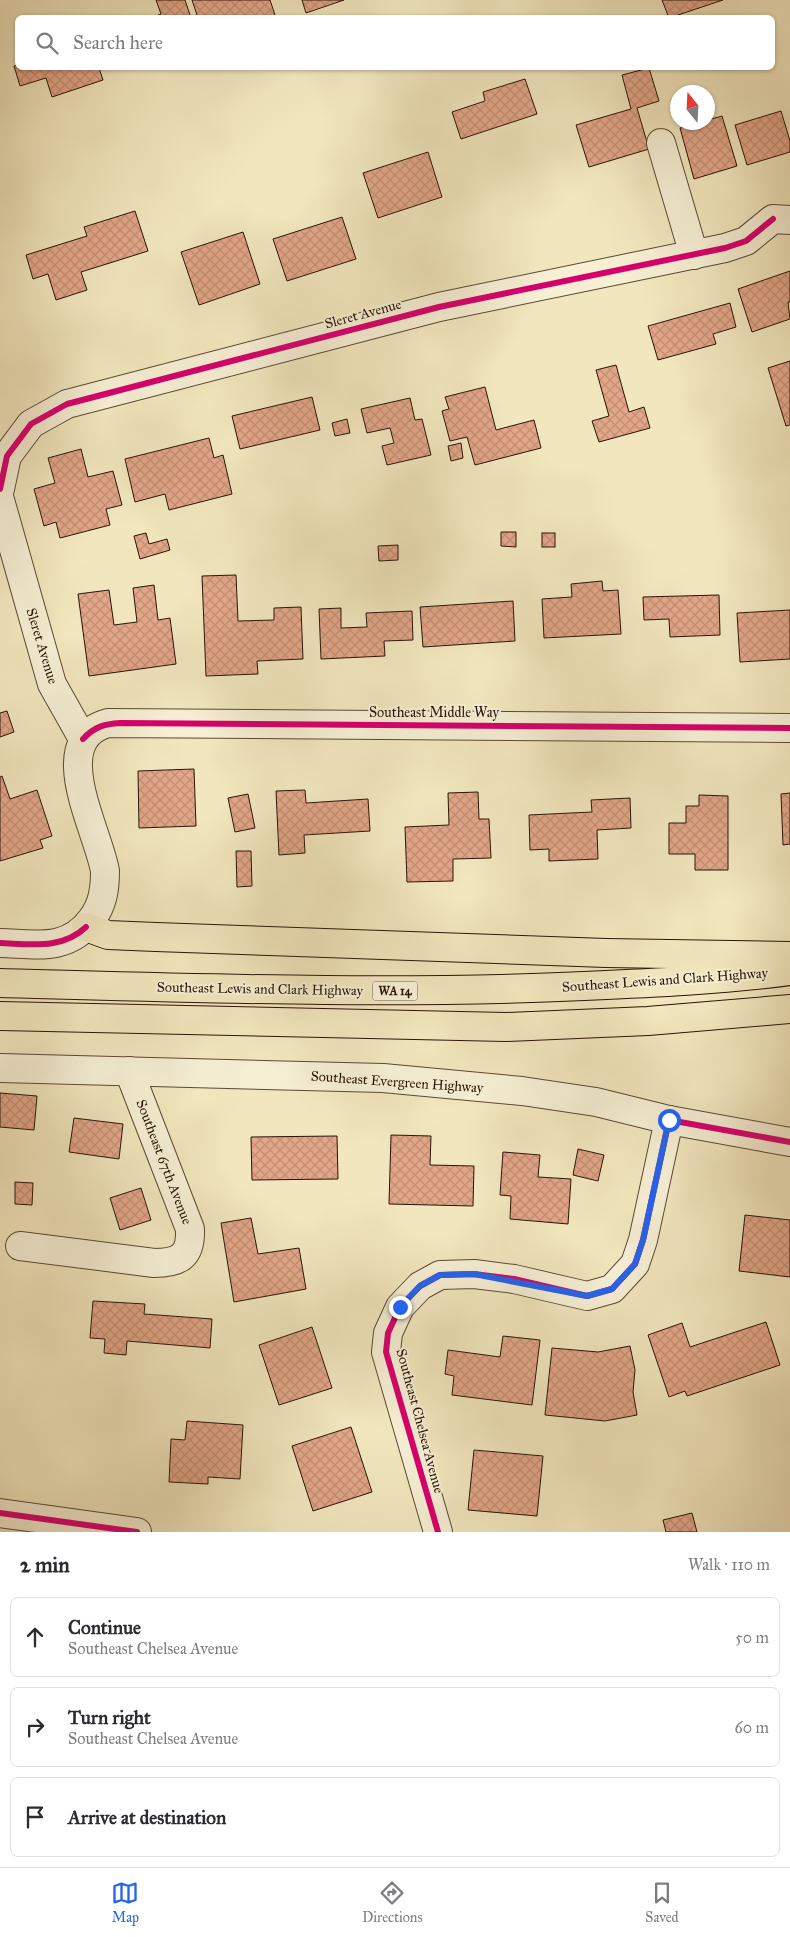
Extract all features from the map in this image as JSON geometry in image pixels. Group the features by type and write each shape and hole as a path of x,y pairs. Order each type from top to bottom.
{"highway":[{"path":"86,927 108,935 606,953 790,956"},
{"name":"Southeast Lewis and Clark Highway","path":"0,983 312,991 498,990 662,983 790,971"},
{"path":"0,1016 506,1027 648,1021 790,1009"}],"street":[{"path":"661,143 694,255"},
{"name":"Sleret Avenue","path":"0,489 7,456 31,424 67,404 439,307 725,248 746,241 782,219"},
{"name":"Sleret Avenue","path":"0,500 52,684 83,739"},
{"name":"Southeast Middle Way","path":"83,739 93,728 108,723 790,728"},
{"path":"0,943 52,944 72,938 86,927 100,905 105,883 103,859 78,776 77,763 83,739"},
{"name":"Southeast Evergreen Highway","path":"0,1068 393,1079 522,1091 596,1102 669,1120 790,1142"},
{"name":"Southeast 67th Avenue","path":"20,1246 154,1263 170,1263 185,1254 190,1243 190,1229 129,1071"},
{"name":"Southeast Chelsea Avenue","path":"438,1532 386,1352 388,1333 400,1307 420,1286 440,1275 474,1274 587,1296 612,1289 635,1264 643,1240 669,1120"},
{"path":"0,1513 137,1532"}],"building":[{"path":"156,0 185,0 190,15 158,15 161,14"},
{"path":"192,0 270,0 275,15 197,15"},
{"path":"302,0 344,0 306,13"},
{"path":"662,0 723,0 678,15 668,15"},
{"path":"15,70 100,70 103,80 52,97 46,78 20,86"},
{"path":"650,70 659,101 637,108 649,149 589,167 576,125 631,109 622,75"},
{"path":"525,79 537,114 461,139 452,112 485,101 483,92"},
{"path":"781,111 790,141 790,152 747,165 735,125"},
{"path":"722,116 737,166 694,179 681,130 715,130 715,118"},
{"path":"428,152 442,197 378,218 363,173"},
{"path":"135,211 148,251 81,272 87,290 56,300 48,274 33,279 26,255 87,236 84,227"},
{"path":"342,217 356,259 287,281 273,239"},
{"path":"243,232 260,284 199,305 181,252"},
{"path":"790,271 790,302 788,302 790,319 752,332 738,289"},
{"path":"730,303 736,327 713,334 716,344 658,360 648,326"},
{"path":"790,361 790,425 786,426 768,368"},
{"path":"616,365 629,412 644,407 650,428 599,442 592,421 609,416 596,370"},
{"path":"485,387 496,430 534,420 541,448 475,465 467,437 450,441 442,411 449,409 445,397"},
{"path":"312,397 320,430 240,449 232,416"},
{"path":"410,398 415,420 422,419 431,455 387,465 382,446 394,443 390,428 367,433 361,409"},
{"path":"347,419 350,433 335,436 332,423"},
{"path":"209,438 214,458 223,455 232,494 169,510 165,494 135,502 125,459"},
{"path":"461,443 463,458 451,461 448,446"},
{"path":"81,449 88,477 113,471 122,505 106,509 110,525 60,538 56,522 44,526 34,489 55,483 48,458"},
{"path":"501,532 516,532 516,547 501,546"},
{"path":"146,533 149,544 167,539 170,550 140,559 134,536"},
{"path":"542,533 555,533 555,547 542,547"},
{"path":"398,545 398,560 379,561 378,546"},
{"path":"236,575 238,621 274,620 274,608 301,607 303,659 257,661 258,674 206,676 202,576"},
{"path":"602,581 603,591 618,590 621,634 544,638 542,599 572,597 571,584"},
{"path":"154,585 158,620 170,618 176,664 89,676 78,594 109,590 114,625 137,622 133,588"},
{"path":"719,595 720,635 670,637 669,619 644,620 643,597"},
{"path":"513,601 515,641 423,647 420,607"},
{"path":"341,608 341,628 367,627 366,613 412,611 413,640 384,641 385,656 321,659 319,609"},
{"path":"790,610 790,659 740,662 737,613"},
{"path":"7,711 14,732 0,737 0,713"},
{"path":"194,769 196,826 139,828 138,771"},
{"path":"2,776 10,799 37,790 52,836 40,840 43,848 0,861 0,777"},
{"path":"305,790 306,803 368,799 370,831 304,835 305,853 279,855 276,791"},
{"path":"478,792 479,819 489,819 491,858 453,859 453,881 407,882 405,827 449,825 448,793"},
{"path":"790,793 790,844 783,845 781,794"},
{"path":"248,794 255,828 235,832 228,798"},
{"path":"699,795 728,796 728,870 695,870 695,854 669,854 669,823 686,823 686,806 699,806"},
{"path":"630,798 631,828 597,830 598,859 549,861 549,849 530,850 529,815 592,812 591,800"},
{"path":"236,851 251,851 252,886 237,887"},
{"path":"0,1093 37,1096 34,1130 0,1127"},
{"path":"74,1118 123,1124 119,1159 69,1152"},
{"path":"391,1135 431,1136 430,1165 474,1166 473,1206 389,1204"},
{"path":"337,1136 338,1179 252,1180 251,1137"},
{"path":"578,1149 604,1155 598,1181 573,1175"},
{"path":"503,1152 540,1155 538,1177 571,1179 568,1224 510,1219 511,1196 500,1195"},
{"path":"15,1182 33,1183 32,1205 15,1204"},
{"path":"141,1188 151,1220 120,1230 110,1198"},
{"path":"745,1215 790,1220 790,1277 739,1271"},
{"path":"251,1218 258,1254 299,1248 306,1289 234,1302 221,1223"},
{"path":"93,1301 145,1304 144,1314 212,1319 210,1348 127,1341 126,1355 104,1353 105,1339 90,1338"},
{"path":"766,1322 780,1365 687,1396 685,1391 669,1397 648,1335 682,1323 690,1347"},
{"path":"312,1327 332,1388 279,1405 259,1345"},
{"path":"503,1336 540,1340 532,1405 452,1395 454,1376 445,1374 448,1350 500,1357"},
{"path":"630,1346 635,1370 633,1392 637,1415 605,1421 545,1415 552,1348 598,1352"},
{"path":"187,1421 243,1425 240,1479 208,1477 208,1484 169,1482 171,1439 185,1440"},
{"path":"351,1427 372,1492 313,1511 292,1446"},
{"path":"474,1450 543,1456 537,1516 468,1510"},
{"path":"692,1513 697,1532 666,1532 663,1520"}],"cycle path":[{"path":"0,489 7,456 31,424 67,404 439,307 725,248 746,241 773,219"},
{"path":"83,739 100,727 120,723 790,728"},
{"path":"0,943 45,944 56,942 67,939 86,927"},
{"path":"438,1532 386,1352 388,1333 400,1307 420,1286 440,1275 474,1274 514,1279 587,1296 612,1289 635,1264 643,1240 669,1120 790,1142"},
{"path":"0,1513 137,1532"}],"route":[{"path":"400,1307 420,1286 440,1275 474,1274 514,1280 587,1296 612,1289 634,1268 643,1240 669,1120"}]}
